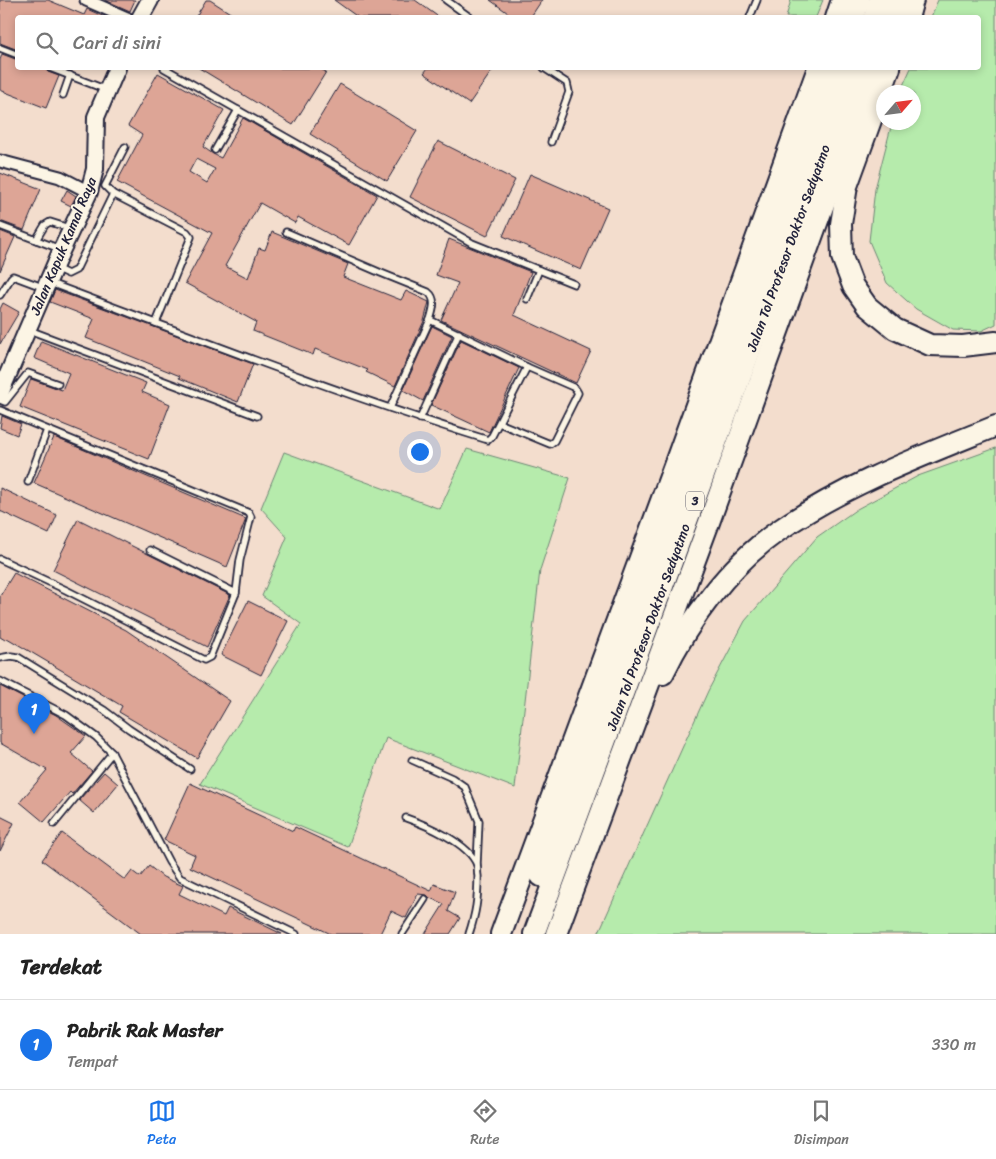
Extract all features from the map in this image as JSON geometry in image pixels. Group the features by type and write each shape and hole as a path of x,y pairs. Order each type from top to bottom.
{"highway":[{"path":"837,15 842,0"},
{"path":"854,15 860,0"},
{"path":"875,15 880,0"},
{"path":"892,15 898,0"},
{"path":"909,15 913,0"},
{"name":"3","path":"501,934 674,466 817,70"},
{"name":"Jalan Tol Profesor Doktor Sedyatmo","path":"520,934 834,70"},
{"name":"Jalan Tol Profesor Doktor Sedyatmo","path":"534,934 854,70"},
{"name":"Jalan Tol Profesor Doktor Sedyatmo","path":"557,934 708,525 872,70"},
{"path":"889,70 846,186 841,224 842,256 853,286 868,306 895,329 930,345 963,346 996,342"},
{"path":"557,934 667,664 704,606 726,580 751,553 777,532 811,510 868,480 996,426"}],"main road":[{"path":"142,15 150,0"},
{"name":"Jalan Kapuk Kamal Raya","path":"1,386 89,192 95,169 96,117 116,70"}],"street":[{"path":"86,0 120,15"},
{"path":"0,161 60,177 89,192"}],"lane":[{"path":"446,0 467,15"},
{"path":"751,15 757,0"},
{"path":"0,48 15,54"},
{"path":"56,70 107,90"},
{"path":"168,70 472,243 574,284"},
{"path":"547,70 567,83 569,87 569,92 551,142"},
{"path":"63,96 70,75"},
{"path":"215,150 238,110"},
{"path":"125,147 105,186 113,194 187,232 191,237 156,323"},
{"path":"49,280 76,270 113,194"},
{"path":"36,240 45,225 50,222 71,229"},
{"path":"0,226 62,250"},
{"path":"286,232 428,292 434,297 430,320 390,408"},
{"path":"527,299 539,270"},
{"path":"0,295 13,276 49,280 266,365 420,419 488,440 499,423 527,367"},
{"path":"430,320 577,390 578,395 554,441 550,444 499,423"},
{"path":"27,329 257,416"},
{"path":"420,419 459,333"},
{"path":"0,400 5,402 28,373 58,384"},
{"path":"0,410 249,513 251,517 240,560 236,593 210,657 204,660 66,590 0,559"},
{"path":"28,482 47,430"},
{"path":"150,550 236,593"},
{"path":"0,658 11,656 18,658 104,710 129,729 190,769"},
{"path":"0,681 66,715 96,737 112,753 168,862 180,878 296,934"},
{"path":"54,824 112,753"},
{"path":"412,760 452,778 465,787 478,821 477,865 479,892 477,909 469,934"},
{"path":"406,818 444,836 469,852 477,865"},
{"path":"402,934 425,899"},
{"path":"280,934 282,928"}],"green space":[{"path":"791,0 823,0 817,15 787,15"},
{"path":"938,0 996,0 996,324 981,331 953,330 916,309 887,283 869,241 875,189 890,130 921,130 921,85 903,85 910,70 981,70 981,15 932,15"},
{"path":"996,448 996,934 598,934 708,691 745,621 817,537 857,509 918,476"},
{"path":"467,449 570,478 540,570 515,788 386,738 348,847 200,784 301,624 262,596 287,537 261,508 284,452 440,509"}],"building":[{"path":"0,0 48,0 84,15 15,15 15,49 0,43"},
{"path":"105,0 135,0 130,11"},
{"path":"206,0 210,0 233,15 197,15"},
{"path":"334,0 415,0 436,15 355,15"},
{"path":"490,0 542,0 532,15 511,15"},
{"path":"87,9 100,15 84,15"},
{"path":"2,54 15,59 15,70 46,70 59,76 46,108 0,90 0,60"},
{"path":"202,70 322,70 326,72 293,125"},
{"path":"426,70 493,70 469,104 424,73"},
{"path":"158,73 224,110 203,147 213,154 221,158 243,118 377,195 349,245 298,217 295,223 260,203 225,266 248,278 259,248 265,250 272,232 348,264 343,277 401,300 406,291 429,302 424,321 395,386 366,372 368,370 315,349 313,355 253,331 256,322 185,283 212,233 117,182 142,135 128,126","holes":["196,159 215,169 207,183 189,172"]},
{"path":"340,84 417,131 387,181 310,134"},
{"path":"438,141 515,180 487,236 410,197"},
{"path":"0,173 41,189 24,230 0,221"},
{"path":"530,174 608,208 581,270 503,236"},
{"path":"67,190 76,196 71,206 61,201"},
{"path":"0,231 15,237 0,271"},
{"path":"449,239 531,272 514,315 591,351 576,383 441,320 458,283 436,275"},
{"path":"55,290 253,364 238,402 86,338 94,319 50,302"},
{"path":"3,303 19,312 0,344 0,309"},
{"path":"432,326 452,336 423,401 403,390"},
{"path":"461,340 519,368 489,432 431,405"},
{"path":"41,341 146,383 142,392 170,404 149,459 20,407 31,379 62,390 69,373 34,358"},
{"path":"2,416 21,424 17,435 0,428"},
{"path":"54,437 246,519 227,567 34,483"},
{"path":"0,488 57,515 49,534 0,511"},
{"path":"78,519 230,595 207,647 53,570"},
{"path":"14,573 126,630 230,701 197,758 119,712 122,706 7,638 5,640 0,637 0,596"},
{"path":"248,601 288,621 261,675 221,655"},
{"path":"0,686 56,715 86,736 71,753 92,771 72,794 70,792 44,822 20,802 47,770 0,743"},
{"path":"104,772 118,784 94,813 79,800"},
{"path":"190,783 293,831 295,827 431,891 434,884 455,892 448,911 460,918 450,934 425,934 444,904 427,895 418,894 406,918 391,911 380,934 331,934 190,867 195,855 164,840"},
{"path":"0,816 14,823 0,851"},
{"path":"62,833 125,880 132,871 140,877 149,866 163,877 183,886 179,894 224,916 228,908 282,934 141,934 42,860"}],"place":[{"name":"Pabrik Rak Master","path":"34,734"}]}
